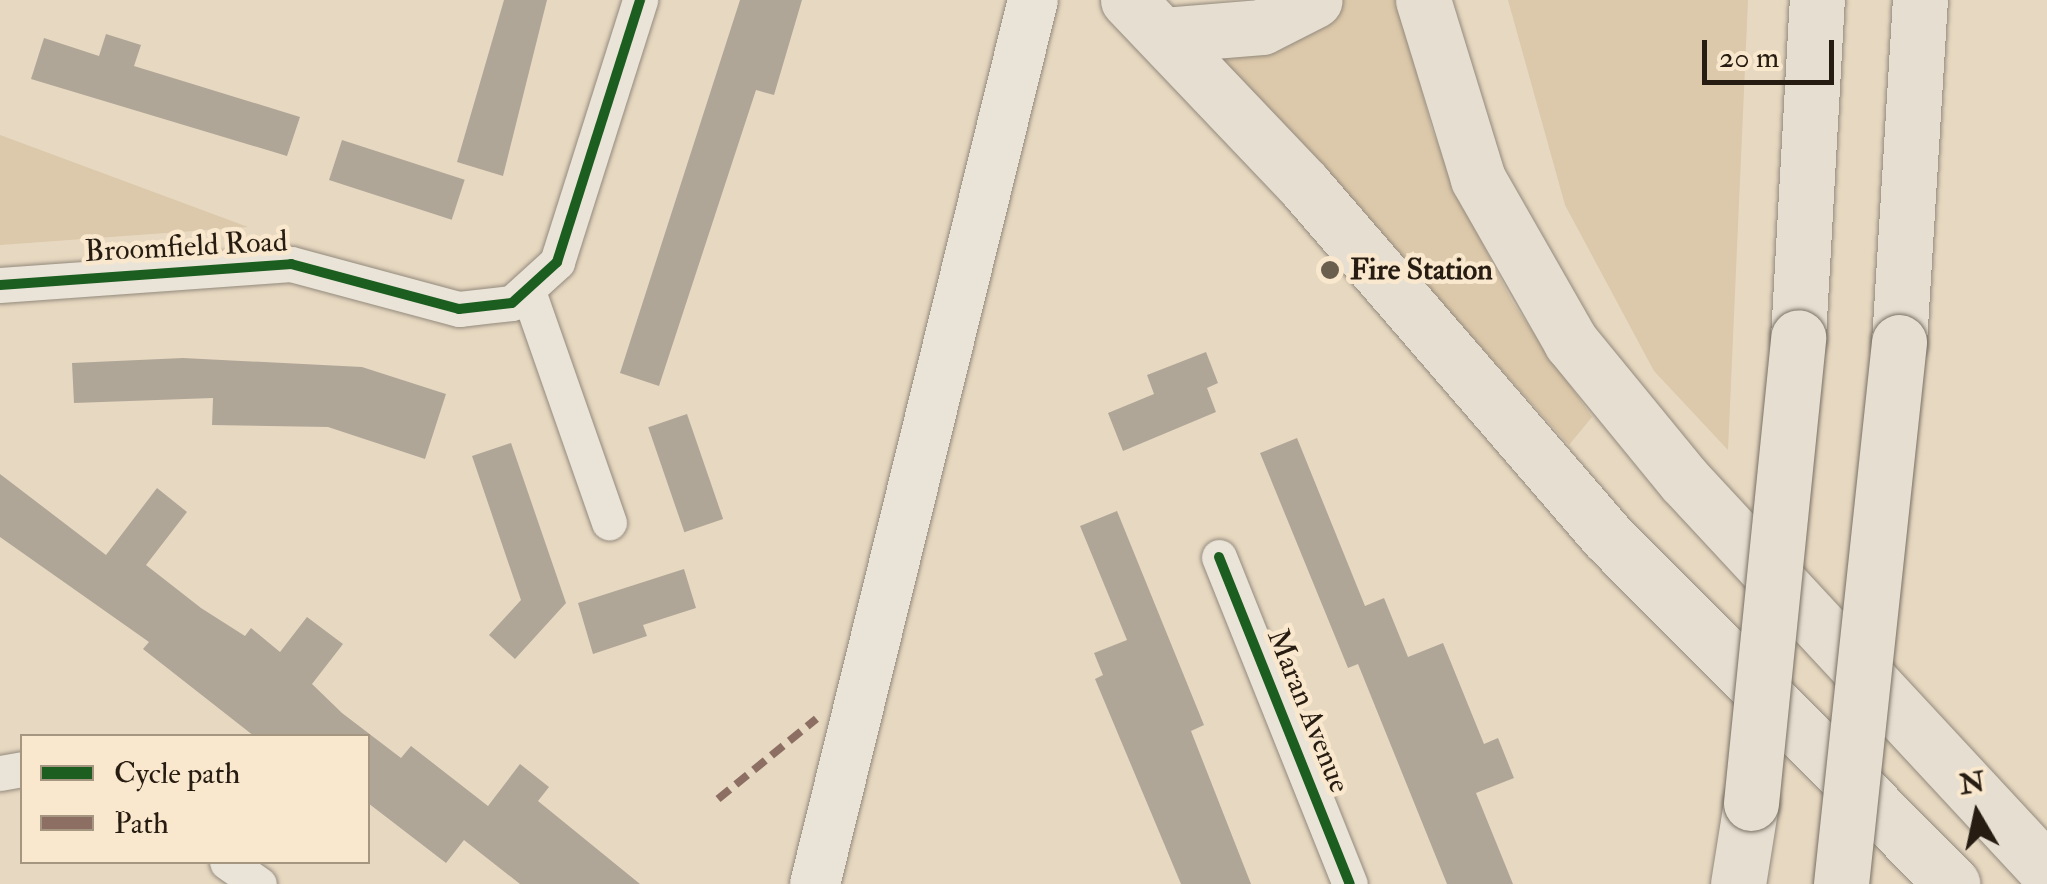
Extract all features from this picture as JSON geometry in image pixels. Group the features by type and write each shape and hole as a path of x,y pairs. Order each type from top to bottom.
{"main road":[{"path":"1146,17 1262,27 1315,0"},
{"path":"1423,0 1478,179 1571,342 1684,480 2047,871"},
{"path":"1738,884 1751,804 1798,337 1817,0"},
{"path":"1840,884 1899,342 1920,0"},
{"path":"1146,17 1606,536 1952,884"},
{"path":"819,882 1029,19"}],"street":[{"path":"609,522 530,294 568,235 640,0"},
{"name":"Broomfield Road","path":"0,284 291,264 459,308 496,309 530,294"},
{"name":"Maran Avenue","path":"1220,557 1350,884"},
{"path":"230,864 260,884"}],"shaded area":[{"path":"1342,0 1398,0 1432,130 1468,215 1513,303 1592,417 1569,445 1213,48"},
{"path":"1508,0 1748,0 1728,450 1654,371 1565,205"},
{"path":"0,135 248,227 0,245"}],"building":[{"path":"504,0 547,0 503,176 457,162"},
{"path":"740,0 802,0 774,95 756,90 659,386 620,373"},
{"path":"106,34 141,45 134,66 300,117 287,156 31,79 44,38 99,56"},
{"path":"342,140 465,180 452,220 329,180"},
{"path":"1206,352 1218,383 1207,388 1216,412 1123,451 1108,413 1154,394 1147,375"},
{"path":"183,358 362,367 446,394 425,459 328,427 212,425 213,398 74,403 72,363"},
{"path":"687,414 723,519 684,532 648,427"},
{"path":"1297,438 1365,606 1384,598 1408,657 1443,643 1484,744 1498,738 1514,778 1476,793 1513,884 1447,884 1358,664 1348,668 1260,453"},
{"path":"511,443 566,603 515,659 489,635 521,600 472,456"},
{"path":"0,474 106,555 157,488 187,512 146,565 201,608 245,636 251,628 280,652 307,617 343,644 312,684 370,734 251,734 143,649 149,642 0,537"},
{"path":"1117,511 1204,725 1191,731 1251,884 1181,884 1095,679 1103,675 1094,653 1127,640 1080,526"},
{"path":"684,569 696,608 643,625 647,636 593,654 578,603"},
{"path":"370,734 401,758 411,746 488,806 520,764 549,787 538,801 640,884 520,884 464,840 446,863 370,805"}],"marked path":[{"path":"718,799 816,719"}],"cycle path":[{"path":"0,285 291,264 459,309 512,303 557,262 640,0"},
{"path":"1219,557 1350,884"}],"place":[{"name":"Fire Station","path":"1330,270"}]}
